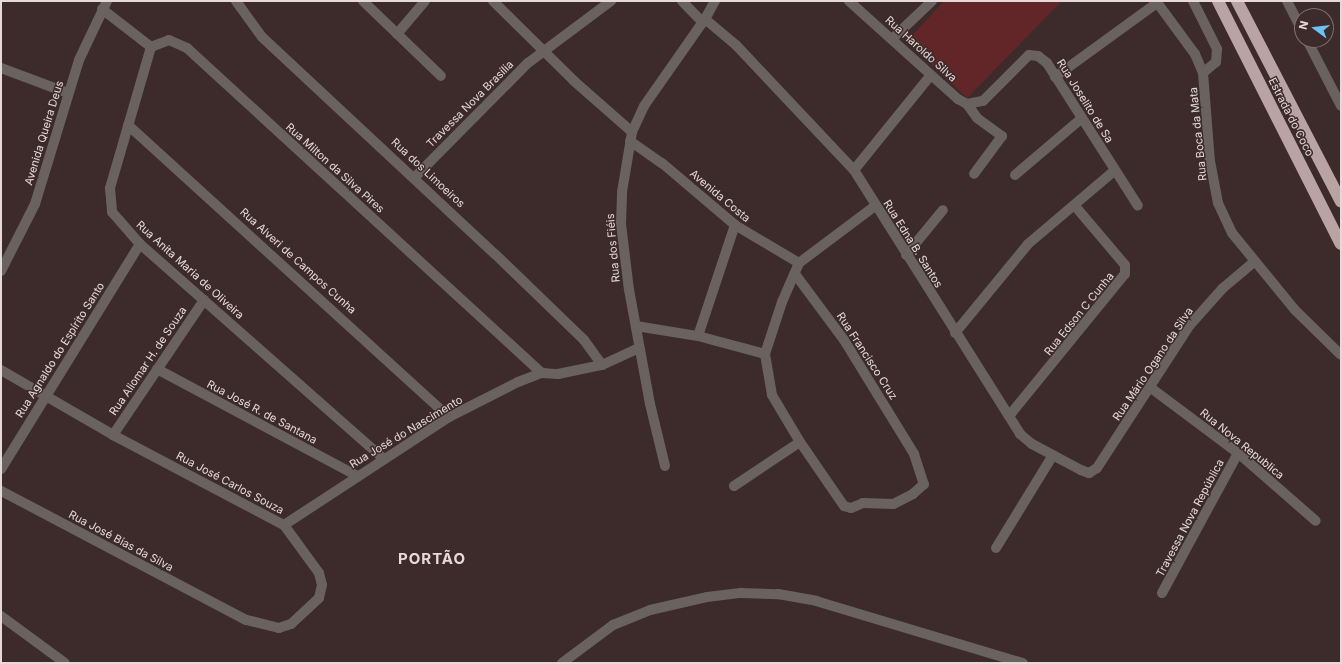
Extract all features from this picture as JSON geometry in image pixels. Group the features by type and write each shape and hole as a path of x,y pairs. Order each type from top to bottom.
{"highway":[{"name":"Estrada do Coco","path":"1218,1 1341,244"},
{"name":"Estrada do Coco","path":"1237,1 1341,202"}],"street":[{"name":"Rua dos Limoeiros","path":"236,1 262,37 415,177 568,324 602,365"},
{"path":"363,1 441,76"},
{"path":"397,34 425,1"},
{"name":"Avenida Costa","path":"493,1 631,136 662,163 735,225 799,263"},
{"name":"Travessa Nova Brasília","path":"415,177 543,50 611,1"},
{"name":"Rua Edna B. Santos","path":"682,1 704,21 736,45 854,170 875,206 1020,434 1053,456 1081,470 1089,472 1097,468"},
{"name":"Rua dos Fiéis","path":"666,466 639,348 621,224 622,192 631,136 655,89 704,21 715,1"},
{"name":"Rua Haroldo Silva","path":"849,1 861,5 892,39 962,102 977,118 1002,136 974,174"},
{"path":"892,39 932,1"},
{"path":"1193,1 1217,49 1216,62 1203,73"},
{"path":"1287,1 1294,15"},
{"path":"1056,77 1156,2"},
{"name":"Rua Boca da Mata","path":"1156,2 1195,54 1203,73 1210,161 1218,203 1232,233 1253,263 1295,310 1341,355"},
{"path":"105,5 151,46"},
{"name":"Avenida Queira Deus","path":"1,271 35,204 68,93 105,5"},
{"name":"Rua Milton da Silva Pires","path":"151,46 169,40 187,48 542,373"},
{"name":"Rua Anita Maria de Oliveira","path":"151,46 128,125 109,202 112,212 140,244 383,458"},
{"path":"1311,48 1341,106"},
{"name":"Rua Joselito de Sa","path":"962,102 983,100 1028,55 1038,56 1056,77 1114,171 1138,206"},
{"path":"1,68 68,93"},
{"path":"854,170 931,74"},
{"path":"1016,175 1082,118"},
{"name":"Rua Alveri de Campos Cunha","path":"128,125 449,417"},
{"path":"955,333 1028,244 1075,206 1114,171"},
{"path":"734,486 800,442 772,395 765,354 782,302 799,263 875,206"},
{"name":"Rua Edson C Cunha","path":"1009,416 1126,274 1125,265 1075,206"},
{"path":"906,255 943,210"},
{"path":"698,336 735,225"},
{"name":"Rua Agnaldo do Espírito Santo","path":"1,469 44,396 140,244"},
{"name":"Rua Mário Ogano da Silva","path":"1097,468 1204,309 1253,263"},
{"name":"Rua Francisco Cruz","path":"795,274 848,347 914,454 924,484 913,494 893,504 863,503 851,508 840,500 800,442"},
{"name":"Rua Aliomar H. de Souza","path":"113,435 204,300"},
{"path":"636,326 698,336 765,354"},
{"name":"Rua José do Nascimento","path":"284,525 383,458 449,417 542,373 558,374 602,365 639,348"},
{"name":"Rua José R. de Santana","path":"157,369 357,476"},
{"name":"Rua José Carlos Souza","path":"1,370 113,435 284,525 319,573 322,585 319,598 291,624 279,628 263,625 230,613"},
{"name":"Rua Nova Republica","path":"1151,388 1238,453 1316,521"},
{"name":"Travessa Nova República","path":"1162,594 1238,453"},
{"path":"996,548 1053,456"},
{"name":"Rua José Bias da Silva","path":"1,491 230,613"},
{"path":"562,663 613,625 650,610 707,597 741,593 778,594 816,601 1022,663"},
{"path":"1,616 65,663"}],"shaded area":[{"path":"944,1 1062,1 967,98 907,41"}],"district":[{"name":"PORTÃO","path":"432,559"}]}
